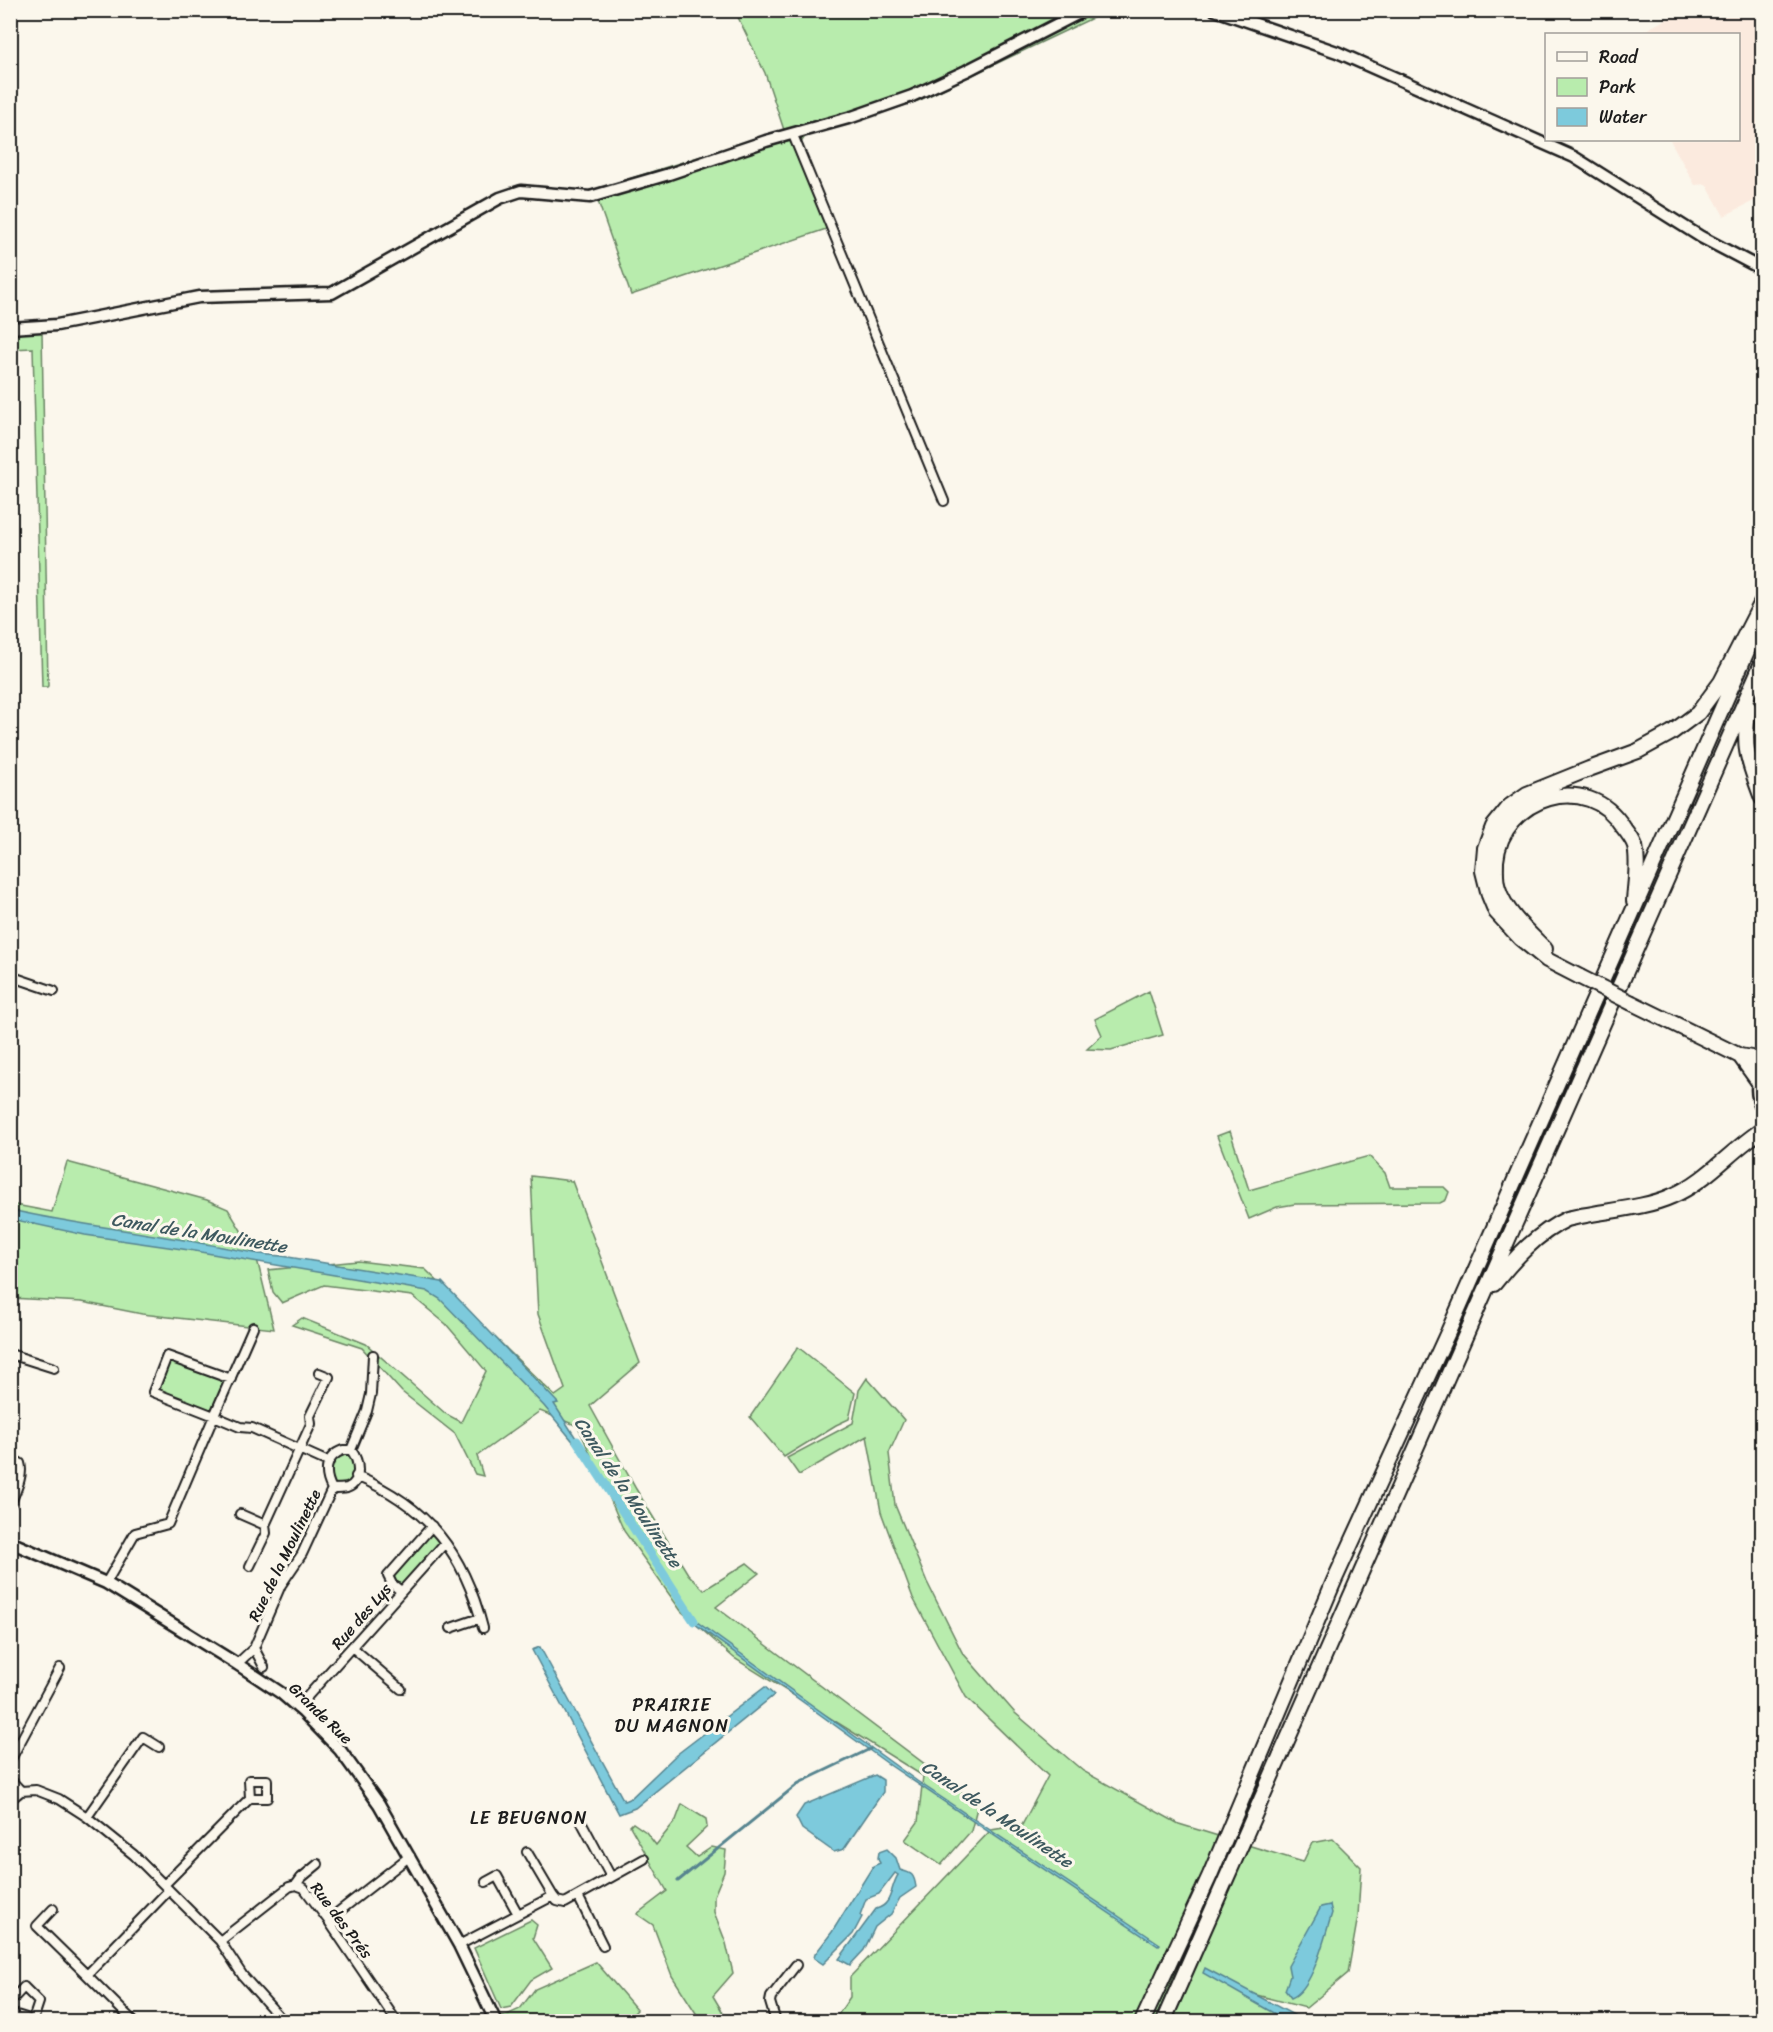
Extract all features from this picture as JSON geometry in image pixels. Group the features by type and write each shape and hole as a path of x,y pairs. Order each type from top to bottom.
{"highway":[{"path":"1762,602 1721,682 1698,713 1671,733 1638,751 1527,794 1510,806 1493,827 1485,848 1484,872 1489,895 1496,912 1520,938 1547,960 1740,1056 1762,1060"},
{"path":"1142,2022 1210,1875 1334,1581 1449,1330 1762,617"},
{"path":"1163,2022 1762,663"},
{"path":"1753,685 1746,724 1745,749 1762,798"},
{"path":"1574,974 1525,929 1506,905 1498,888 1497,849 1505,829 1520,813 1536,802 1562,795 1585,798 1604,806 1619,820 1635,845 1633,913"},
{"path":"1740,1056 1760,1075"},
{"path":"1482,1300 1519,1254 1555,1224 1588,1214 1656,1202 1672,1196 1703,1178 1762,1130"}],"street":[{"path":"10,328 57,325 199,297 332,293 500,198 521,191 590,197 669,174 757,144 793,135 912,96 1085,10"},
{"path":"1215,10 1337,52 1574,157 1701,237 1762,269"},
{"path":"793,135 944,501"},
{"path":"10,976 54,991"},
{"path":"1760,1075 1757,1094 1762,1108"},
{"path":"106,1582 135,1533 168,1524 252,1327"},
{"path":"10,1354 54,1368"},
{"path":"351,1450 367,1411 371,1394 373,1355"},
{"path":"231,1379 167,1356 153,1392 240,1427 252,1428 328,1462"},
{"path":"250,1566 266,1533 265,1525 311,1424 310,1416 329,1377 319,1373"},
{"path":"351,1450 359,1464 352,1485 332,1489 326,1473 328,1462 336,1452 351,1450"},
{"path":"10,1458 20,1463 21,1468 10,1505"},
{"path":"356,1476 393,1493 432,1526 460,1563 476,1600 483,1628"},
{"name":"Rue de la Moulinette","path":"264,1667 255,1648 281,1585 302,1554 332,1489"},
{"path":"240,1514 265,1525"},
{"path":"401,1591 392,1584 388,1576 432,1526"},
{"name":"Grande Rue","path":"10,1542 106,1582 237,1664 280,1693 340,1750 379,1804 410,1856 459,1945 495,2022"},
{"name":"Rue des Lys","path":"297,1708 445,1543"},
{"path":"451,1628 480,1618"},
{"path":"352,1647 401,1689"},
{"path":"237,1664 255,1648"},
{"path":"10,1761 60,1668"},
{"path":"87,1817 143,1737 159,1747"},
{"path":"10,1779 21,1791"},
{"path":"10,1800 21,1791 30,1789 47,1793 87,1817 134,1855 220,1941 243,1976 284,2022"},
{"path":"87,1975 250,1798"},
{"path":"582,1823 611,1877"},
{"path":"527,1852 553,1896 557,1901 565,1903 644,1859"},
{"path":"328,1920 410,1856"},
{"path":"297,1885 301,1878 318,1864"},
{"path":"486,1882 497,1876 518,1914"},
{"name":"Rue des Prés","path":"220,1941 289,1887 297,1885 304,1888 397,2022"},
{"path":"459,1945 553,1896"},
{"path":"578,1896 603,1946"},
{"path":"53,1909 37,1926 134,2022"},
{"path":"776,2022 770,2002 771,1997 796,1965"},
{"path":"10,2002 24,1987 39,2002 33,2020 10,2013"}],"shaded area":[{"path":"1682,11 1762,11 1762,197 1724,216 1706,184 1695,185 1671,141 1740,141 1740,33 1640,33"}],"green space":[{"path":"735,11 1107,11 920,100 855,122 806,135 800,144 835,226 631,295 599,204 591,191 784,130 765,73"},
{"path":"42,331 47,687 42,687 33,348 11,349 11,334"},
{"path":"1149,991 1163,1035 1111,1050 1087,1049 1102,1035 1095,1019"},
{"path":"1230,1131 1249,1190 1369,1156 1385,1173 1390,1187 1444,1187 1449,1192 1446,1200 1440,1203 1295,1204 1277,1207 1249,1219 1217,1136"},
{"path":"67,1162 207,1200 228,1209 256,1255 274,1329 142,1314 82,1302 11,1298 10,1204 52,1212"},
{"path":"531,1176 572,1181 640,1363 590,1406 636,1489 688,1574 704,1590 747,1563 759,1573 716,1607 978,1804 971,1831 941,1865 905,1840 918,1822 923,1776 734,1658 681,1611 624,1531 578,1426 540,1411 477,1456 483,1476 475,1474 455,1434 402,1392 362,1348 292,1325 302,1318 366,1344 446,1414 461,1422 486,1371 446,1324 412,1296 324,1285 282,1303 273,1292 268,1270 358,1261 425,1269 555,1396 565,1389 538,1314"},
{"path":"798,1347 855,1393 849,1419 784,1457 750,1417"},
{"path":"167,1356 231,1379 214,1416 153,1392"},
{"path":"867,1378 904,1420 889,1453 895,1505 927,1582 962,1652 1015,1713 1083,1771 1179,1824 1303,1862 1312,1843 1333,1839 1361,1867 1358,1916 1348,1973 1306,2008 1249,1993 1304,2021 834,2021 850,1997 850,1977 991,1830 1022,1825 1048,1776 966,1697 913,1598 881,1512 867,1436 799,1475 787,1458 853,1423 859,1390"},
{"path":"343,1450 356,1457 352,1485 332,1489 326,1466"},
{"path":"432,1526 445,1543 401,1591 392,1584 392,1569"},
{"path":"682,1804 706,1819 707,1827 686,1847 697,1857 712,1847 726,1850 724,1872 714,1896 714,1912 726,1943 733,1973 713,1996 728,2021 701,2021 672,1976 653,1925 637,1914 667,1891 630,1826 633,1823 646,1832 656,1845 676,1820"},
{"path":"531,1920 537,1925 533,1938 552,1968 531,1980 511,2007 501,2009 474,1948"},
{"path":"596,1962 637,2010 626,2021 502,2022 500,2018 520,2009 535,1989"}],"water":[{"path":"11,1210 251,1253 442,1282 558,1403 554,1404 693,1619 917,1781 1160,1944 1158,1946 891,1766 691,1621 580,1450 544,1406 440,1299 427,1291 189,1250 85,1235 11,1219"},
{"path":"540,1647 624,1801 631,1798 676,1755 765,1687 774,1695 635,1808 619,1814 532,1650"},
{"path":"875,1775 883,1780 883,1792 844,1849 834,1852 802,1829 796,1817 804,1805"},
{"path":"887,1849 896,1858 900,1870 912,1875 916,1887 900,1898 891,1914 875,1927 864,1950 850,1965 839,1959 876,1909 888,1900 898,1875 895,1873 879,1894 866,1899 860,1915 862,1917 853,1934 823,1964 814,1958 815,1954 832,1932 873,1866 880,1863 879,1852"},
{"path":"1330,1905 1332,1913 1312,1973 1299,1993 1291,1998 1285,1990 1290,1976 1288,1966 1321,1907"},
{"path":"1205,1968 1305,2021 1291,2021 1275,2014 1203,1973"}],"waterway":[{"name":"Canal de la Moulinette","path":"577,1441 694,1621"},
{"path":"678,1881 799,1783 870,1749"}],"district":[{"name":"PRAIRIE DU MAGNON","path":"672,1715"},
{"name":"LE BEUGNON","path":"529,1818"}]}
